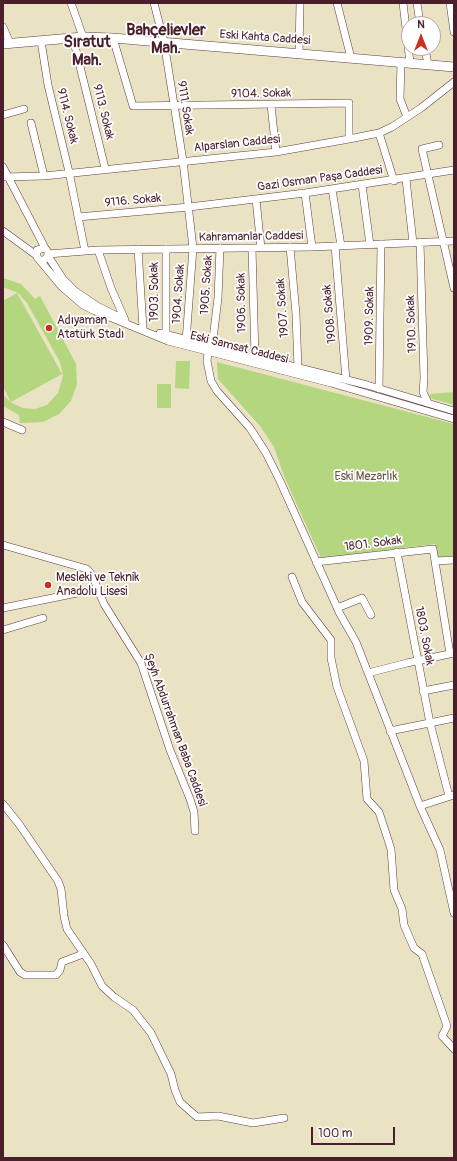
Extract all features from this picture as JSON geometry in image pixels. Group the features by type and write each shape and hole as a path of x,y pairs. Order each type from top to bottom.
{"main road":[{"name":"Eski Kahta Caddesi","path":"6,44 83,37 113,38 454,67"}],"street":[{"path":"71,3 83,37"},
{"name":"9111. Sokak","path":"154,3 164,42 173,106 183,161 193,248"},
{"path":"299,53 300,3"},
{"path":"338,3 350,58"},
{"path":"403,3 406,63 400,99 407,117"},
{"path":"417,3 419,16"},
{"path":"450,3 454,32"},
{"path":"3,27 6,44"},
{"name":"9113. Sokak","path":"73,38 105,168"},
{"name":"9104. Sokak","path":"113,38 133,106 349,103 349,139"},
{"name":"9114. Sokak","path":"41,41 48,85 69,172 85,251"},
{"path":"426,56 428,65"},
{"name":"Alparslan Caddesi","path":"5,177 44,176 105,168 276,152 379,133 421,108 454,82"},
{"path":"271,104 276,152"},
{"path":"3,115 24,109"},
{"path":"31,123 44,176"},
{"path":"379,133 394,180"},
{"path":"439,145 422,149 454,288"},
{"name":"Eski Samsat Caddesi","path":"3,167 5,177 60,275 75,291 97,306 143,328 210,350 255,357 346,380 454,411"},
{"name":"Gazi Osman Paşa Caddesi","path":"189,207 306,193 406,179 454,170"},
{"name":"1910. Sokak","path":"406,179 416,242 424,378 422,392 428,403"},
{"path":"362,185 370,245"},
{"name":"1908. Sokak","path":"332,189 338,246 346,380"},
{"path":"306,193 312,247"},
{"path":"256,199 260,248"},
{"name":"9116. Sokak","path":"78,217 189,207"},
{"name":"Eski Samsat Caddesi","path":"3,231 38,257 71,296 94,311 168,341 210,350 454,419"},
{"name":"Kahramanlar Caddesi","path":"47,253 138,249 312,247 454,241"},
{"name":"1909. Sokak","path":"379,389 382,244"},
{"name":"1907. Sokak","path":"290,247 296,314 298,368"},
{"name":"1904. Sokak","path":"186,341 193,248"},
{"name":"1905. Sokak","path":"220,248 218,298 207,361 211,381 217,391 250,428 266,453 337,608 356,642 420,806 440,850 454,913"},
{"name":"1906. Sokak","path":"252,248 255,357"},
{"path":"138,249 143,328"},
{"name":"1903. Sokak","path":"166,249 166,335"},
{"path":"37,250 47,253 46,259 38,257 37,250"},
{"path":"98,250 111,288 125,320"},
{"path":"3,422 22,430"},
{"name":"Şeyh Abdurrahman Baba Caddesi","path":"3,545 87,568 96,581 97,590 141,663 173,757 192,806 195,831"},
{"name":"1801. Sokak","path":"316,562 433,548 435,561"},
{"name":"1803. Sokak","path":"397,552 430,723 451,796"},
{"path":"368,673 452,653 435,561 454,560"},
{"path":"292,577 302,602 331,640 331,658 337,687 364,761 367,799 378,812 391,849 394,890 402,909 404,925 414,948 422,954 447,1026 442,1036 454,1049"},
{"path":"3,608 97,590"},
{"path":"337,608 362,598 371,615"},
{"path":"3,630 43,618"},
{"path":"423,690 454,685"},
{"path":"390,731 454,718"},
{"path":"420,806 451,796"},
{"path":"3,804 19,824 58,881 61,889 67,928 91,964 102,986 132,1010 151,1032 171,1074 177,1099 197,1117 218,1116 253,1123 284,1118"},
{"path":"3,945 20,972 25,975 56,975 60,970 62,962 83,954"}],"green space":[{"name":"Adıyaman Atatürk Stadı","path":"3,278 21,284 35,299 40,296 76,364 77,384 71,401 59,414 43,422 20,423 19,415 3,406 3,395 12,403 23,408 35,409 47,405 58,393 63,376 60,362 27,303 18,293 3,287"},
{"path":"17,293 62,374 11,402 3,387 3,301"},
{"path":"176,361 190,361 189,389 175,388"},
{"name":"Eski Mezarlık","path":"217,362 454,424 454,556 438,557 435,544 321,558 284,476 274,447 260,426 218,379"},
{"path":"157,384 171,384 171,408 157,408"},
{"path":"454,392 454,405 430,398 430,394"}],"place":[{"name":"Adıyaman Atatürk Stadı","path":"49,328"},
{"name":"Mesleki ve Teknik Anadolu Lisesi","path":"48,585"}],"district":[{"name":"Bahçelievler Mah.","path":"166,40"},
{"name":"Sıratut Mah.","path":"87,52"}]}
